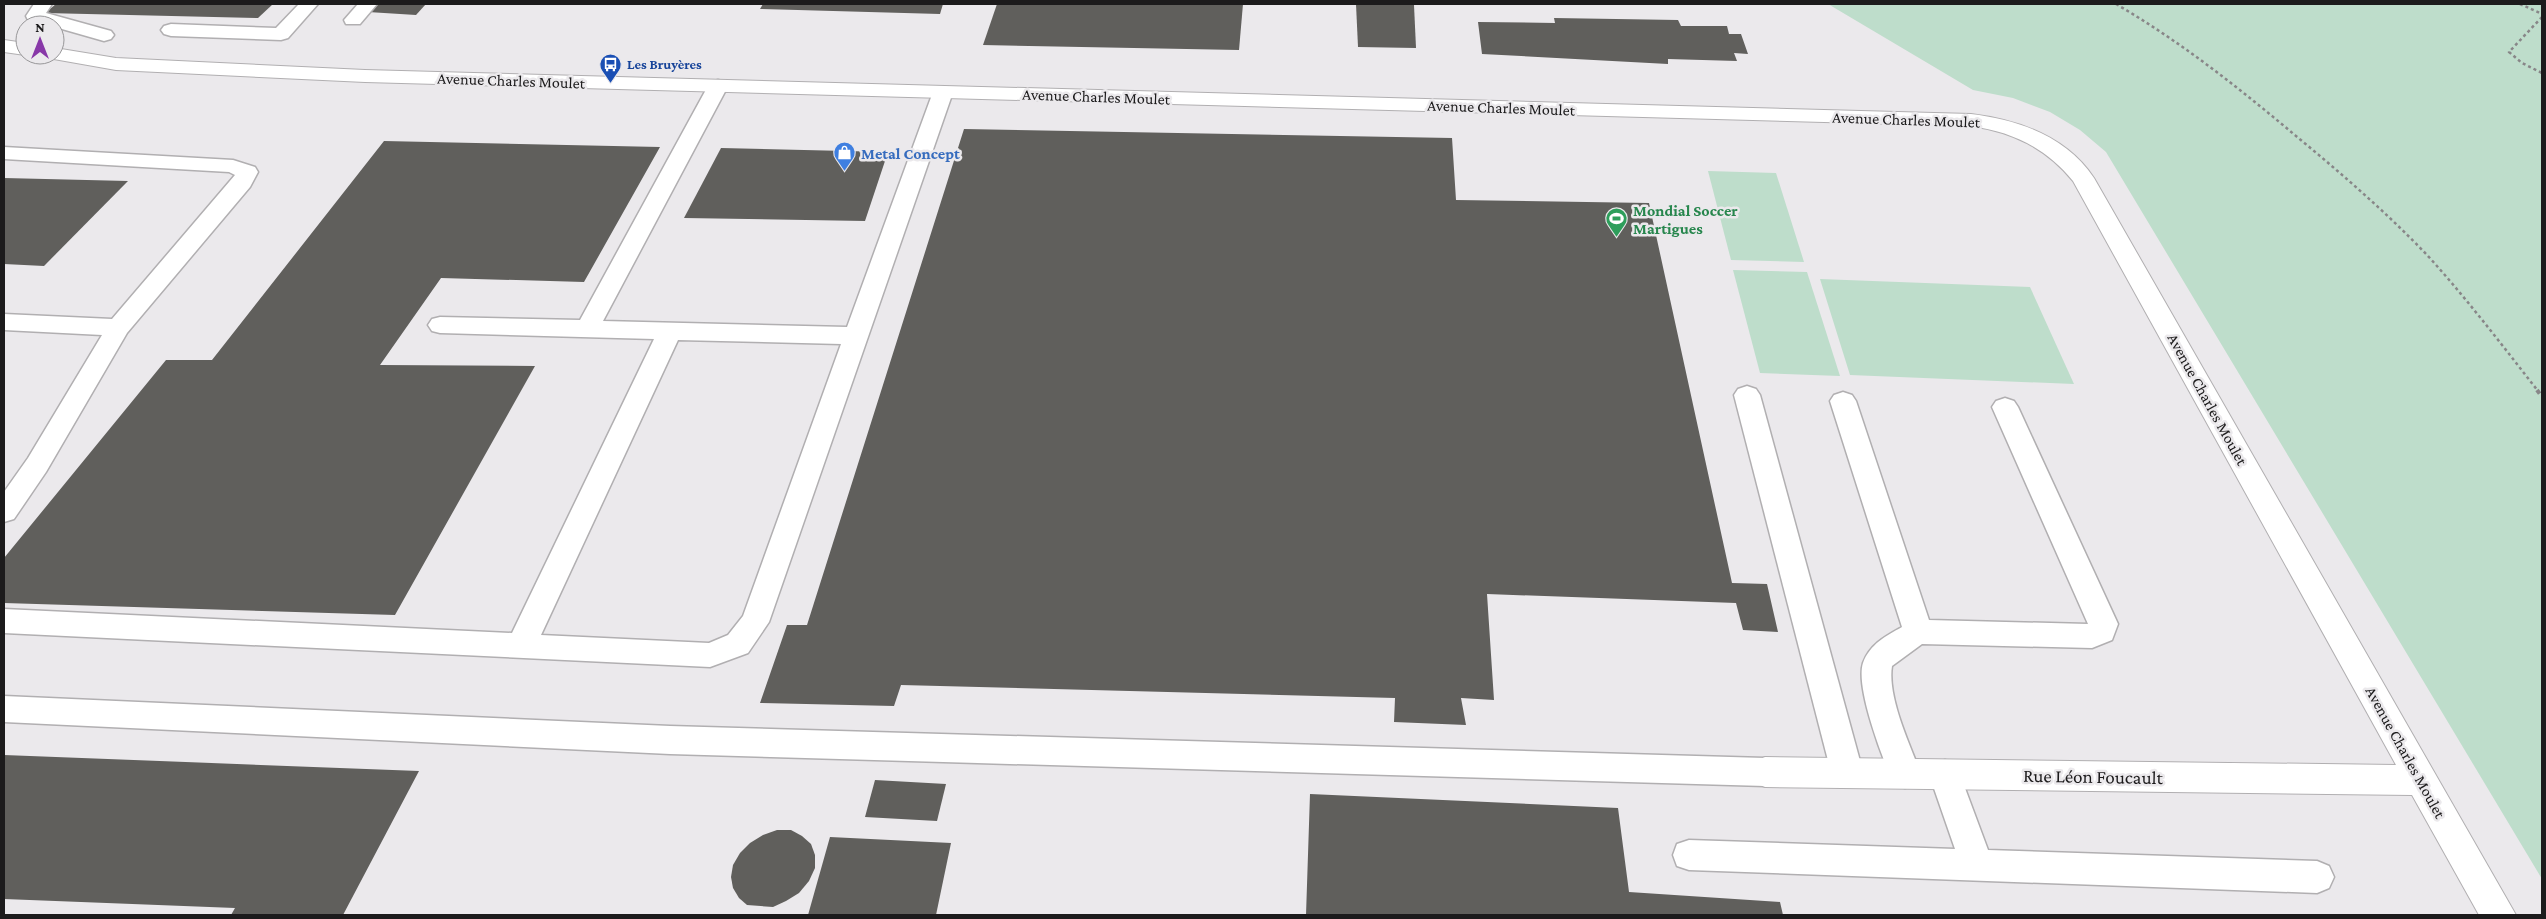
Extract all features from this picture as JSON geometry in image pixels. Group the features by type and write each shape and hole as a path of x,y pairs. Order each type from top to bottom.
{"street":[{"name":"Avenue Charles Moulet","path":"65,55 136,65 365,76 1971,120 2018,129 2058,150 2083,178 2498,915"},
{"name":"Rue Léon Foucault","path":"1765,772 2421,780"}],"lane":[{"path":"43,4 35,16 104,35"},
{"path":"171,30 281,34 309,4"},
{"path":"353,20 368,4"},
{"path":"586,328 718,86"},
{"path":"4,621 710,655 738,644 755,622 943,92"},
{"path":"4,153 233,166 247,172 242,182 118,328 37,465 4,512"},
{"path":"4,322 118,328"},
{"path":"440,324 856,336"},
{"path":"521,646 670,331"},
{"path":"1747,395 1847,772"},
{"path":"1843,401 1918,632"},
{"path":"1905,774 1876,683 1878,662 1894,647 1918,632 2092,636 2102,632 2103,624 2006,407"},
{"path":"4,709 670,740 1765,772"},
{"path":"1945,774 1977,865"},
{"path":"1690,855 2317,877"}],"path":[{"path":"2116,4 2144,20 2224,76 2332,165 2410,238 2479,316 2542,397"},
{"path":"2520,4 2542,15 2509,52 2522,63 2542,74"}],"green space":[{"path":"1828,4 2542,4 2542,879 2106,152 2080,130 2050,112 2013,98 1973,90"},
{"path":"1708,171 1776,173 1804,262 1731,260"},
{"path":"1733,270 1807,272 1840,376 1760,373"},
{"path":"1820,279 2030,287 2074,384 1850,375"}],"building":[{"path":"56,4 273,4 258,18 45,13"},
{"path":"376,4 426,4 416,15 368,12"},
{"path":"763,4 943,4 940,14 760,9"},
{"path":"997,4 1243,4 1239,50 983,45"},
{"path":"1356,4 1414,5 1416,48 1358,47"},
{"path":"1554,18 1678,20 1681,26 1727,26 1729,34 1741,34 1748,54 1734,53 1737,61 1668,59 1668,64 1482,54 1478,22 1555,23"},
{"path":"964,129 1452,138 1456,200 1649,203 1732,583 1767,584 1778,632 1743,630 1736,603 1487,594 1494,700 1461,698 1466,725 1394,722 1395,698 901,685 894,706 760,703 787,625 807,625"},
{"path":"384,141 660,147 584,282 441,278 380,365 535,366 395,615 4,603 4,558 166,360 212,360"},
{"path":"721,148 888,152 865,221 684,218"},
{"path":"4,178 128,181 44,266 4,264"},
{"path":"4,755 419,771 343,915 231,915 235,908 4,899"},
{"path":"875,780 946,784 937,821 865,817"},
{"path":"1310,794 1618,808 1629,892 1780,902 1783,915 1306,915"},
{"path":"777,830 791,830 811,844 815,855 815,868 809,881 799,893 786,901 773,907 747,905 739,898 733,888 731,877 733,865 740,853 750,843 763,835"},
{"path":"830,837 951,843 936,915 808,915"}],"place":[{"name":"Les Bruyères","path":"611,83"},
{"name":"Metal Concept","path":"845,172"},
{"name":"Mondial Soccer Martigues","path":"1617,238"}]}
